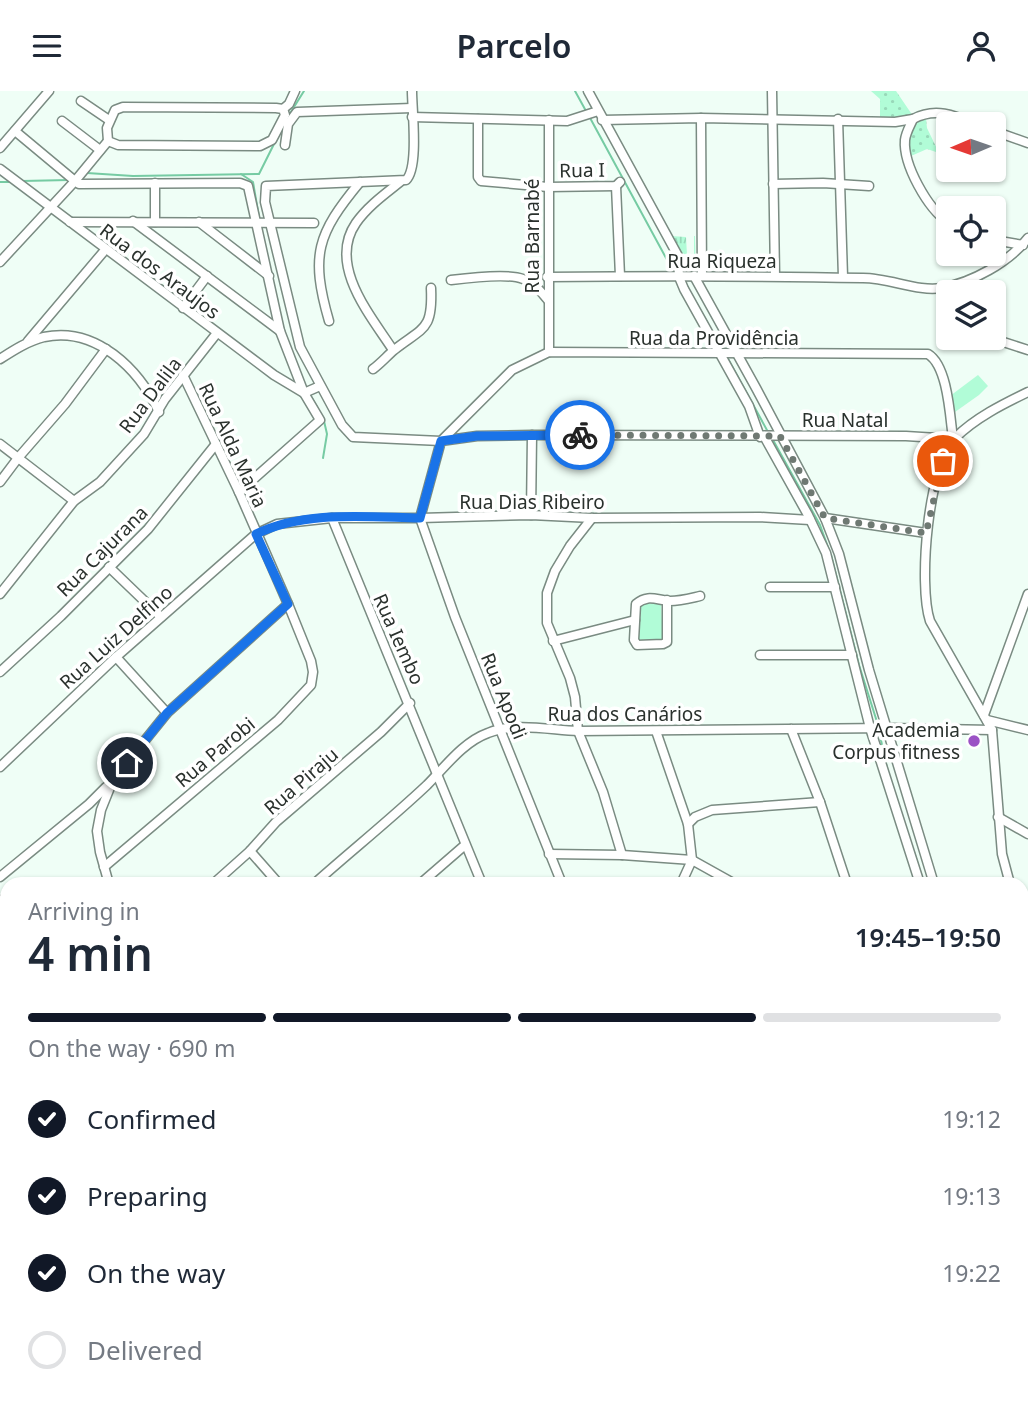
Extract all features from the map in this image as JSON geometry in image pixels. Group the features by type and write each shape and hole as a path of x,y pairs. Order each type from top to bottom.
{"street":[{"path":"0,148 49,91"},
{"path":"0,263 108,141 109,120 115,110 123,107 283,109 289,104 295,91"},
{"path":"393,350 353,284 347,260 348,238 366,212 410,176 412,91"},
{"path":"588,91 592,114"},
{"path":"772,91 775,277"},
{"path":"81,101 109,120"},
{"path":"108,141 118,145 261,146 272,141 285,115 283,109"},
{"path":"285,145 288,124 297,112 412,112 478,119 567,121 592,114 602,120 678,256 679,277 778,436 825,518 839,554 918,877"},
{"path":"602,120 701,118 895,122 913,119 929,112 941,112"},
{"path":"701,118 698,276 749,406 826,553 852,655 922,841 932,877"},
{"name":"Rua I","path":"478,119 478,177 481,181 548,187 618,184 620,276"},
{"path":"838,119 843,277"},
{"path":"913,119 905,137 907,159 924,194 936,210"},
{"name":"Rua Barnabé","path":"548,120 549,352"},
{"path":"61,121 100,150"},
{"path":"15,131 79,184 248,186 280,331 305,393 320,420 239,492"},
{"path":"1006,135 1028,143"},
{"name":"Rua dos Araujos","path":"0,169 217,333 305,393"},
{"path":"329,321 320,286 321,247 329,223 360,182"},
{"path":"305,393 318,387 296,334 265,202 266,186 400,182"},
{"path":"155,183 155,222"},
{"path":"773,184 869,186"},
{"path":"133,221 280,331"},
{"path":"69,222 314,223"},
{"path":"199,222 269,276"},
{"path":"1006,240 1025,241"},
{"name":"Rua Riqueza","path":"547,277 843,277 897,281 921,288 946,287 984,271 1010,256 1025,241"},
{"path":"26,343 106,250"},
{"path":"184,308 206,276"},
{"path":"451,280 482,277 523,278 548,300"},
{"path":"373,369 393,350 422,330 432,305 431,288"},
{"name":"Rua Dalila","path":"0,594 74,502 100,482 144,433 183,375 217,333"},
{"path":"0,359 26,343 45,337 69,337 89,341 125,362 149,391 159,412"},
{"path":"1006,343 1024,349 1028,338"},
{"path":"0,482 18,457 65,404 106,349"},
{"name":"Rua da Providência","path":"441,441 512,370 549,352 928,354 938,363 941,371 953,439"},
{"name":"Rua Alda Maria","path":"183,375 239,492 288,604 311,661 311,685"},
{"name":"Rua Natal","path":"318,387 353,437 441,441 477,436 532,435 906,436 953,439"},
{"path":"1008,877 1002,854 992,730 930,621 925,596 926,533 943,461 953,439 1002,405 1028,391"},
{"path":"531,515 532,435"},
{"path":"420,518 441,441"},
{"path":"0,444 74,502"},
{"name":"Rua Cajurana","path":"0,672 148,529 216,444"},
{"name":"Rua Dias Ribeiro","path":"256,534 277,524 332,518 531,515 592,518 760,517 810,520"},
{"name":"Rua Iembo","path":"332,518 370,615 410,703 479,877"},
{"name":"Rua Apodi","path":"420,518 455,617 559,877"},
{"path":"592,518 570,546 550,582 546,615 575,697 578,731 603,792 622,855"},
{"path":"825,518 926,533"},
{"name":"Rua Luiz Delfino","path":"0,767 116,657 256,534"},
{"path":"109,567 161,617"},
{"path":"770,587 835,587"},
{"path":"986,717 1024,616 1028,594"},
{"path":"667,600 667,637 663,645 637,645 634,640 636,604 639,600 701,596"},
{"path":"0,877 89,804 113,780 167,713 288,604"},
{"path":"553,641 635,620"},
{"path":"760,655 852,655"},
{"path":"116,657 167,713"},
{"name":"Rua Parobi","path":"104,867 278,720 311,685"},
{"name":"Rua Piraju","path":"221,877 250,851 276,822 371,741 410,703"},
{"path":"986,717 1028,730"},
{"name":"Rua dos Canários","path":"322,877 476,739 502,729 992,730"},
{"path":"791,729 820,802 845,877"},
{"path":"656,731 688,824 692,860 684,877"},
{"path":"107,877 97,831 99,817 113,780"},
{"path":"688,824 702,813 712,810 820,802"},
{"path":"998,817 1028,834"},
{"path":"428,877 465,845"},
{"path":"250,851 273,877"},
{"path":"550,854 692,860 722,877"}],"green space":[{"path":"871,91 896,91 913,116 880,117 880,99"},
{"path":"926,118 936,152 927,149 911,156 907,151 911,131 917,123"},
{"path":"671,236 686,237 687,255 694,255 695,236 696,272 692,272 684,262"},
{"path":"978,375 988,386 955,412 950,396"},
{"path":"661,603 663,640 639,641 638,604"}],"waterway":[{"path":"289,115 304,91"},
{"path":"575,91 586,111"},
{"path":"589,116 672,269"},
{"path":"87,173 133,176 259,174 275,142"},
{"path":"241,174 253,182 259,217"},
{"path":"22,181 69,180"},
{"path":"0,182 9,182"},
{"path":"686,285 707,322"},
{"path":"277,298 279,310"},
{"path":"715,336 723,349"},
{"path":"727,357 768,432"},
{"path":"309,393 317,407"},
{"path":"323,458 327,434 324,421"},
{"path":"773,440 820,525 829,550"},
{"path":"831,555 859,665 878,725"},
{"path":"879,731 888,773"},
{"path":"914,852 922,877"}],"way so far":[{"path":"580,435 780,436 825,518 926,533 943,461"}],"place":[{"name":"Academia Corpus fitness","path":"974,741"}],"route":[{"path":"127,763 167,713 288,604 256,534 277,524 298,520 420,518 441,441 477,436 580,435"}]}
